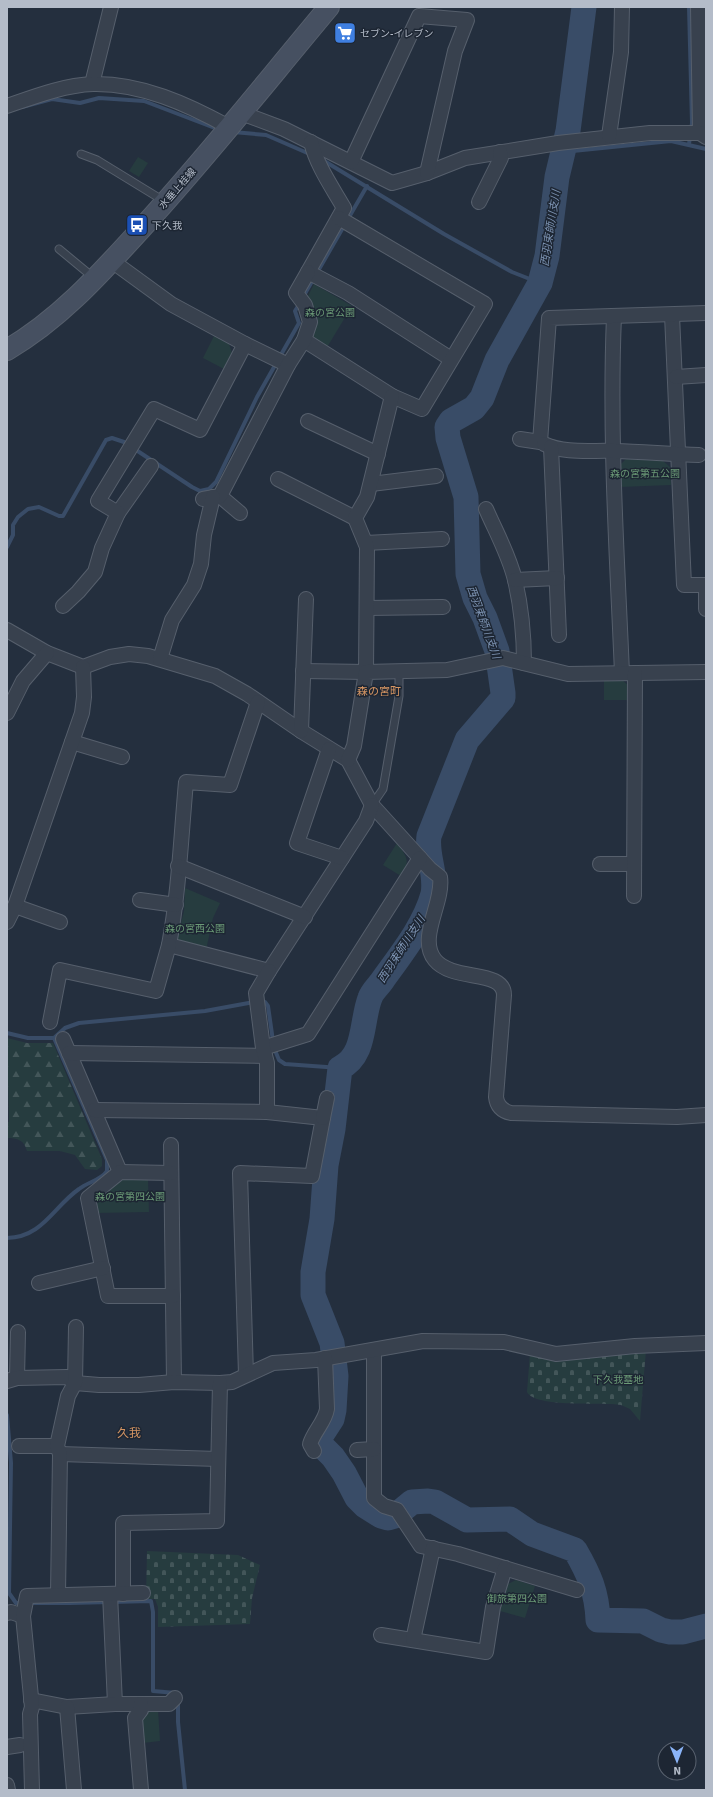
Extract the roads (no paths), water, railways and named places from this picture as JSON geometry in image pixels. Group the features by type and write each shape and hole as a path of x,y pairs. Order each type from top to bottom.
{"main road":[{"name":"水垂上桂線","path":"7,350 30,337 62,311 96,279 166,202 329,7"}],"street":[{"path":"92,84 111,7"},
{"path":"608,136 621,52 622,7"},
{"path":"7,106 67,88 92,84 128,87 160,95 231,124 284,129 315,152 351,162 392,183 427,173 465,158 500,152 608,136 650,133 697,134 703,109 702,24 698,7"},
{"path":"351,162 419,16 467,20 455,50 427,173"},
{"path":"160,659 172,620 194,585 201,564 204,535 212,498 281,362 304,340 310,322 302,301 296,293 313,275 344,221 344,208 315,152"},
{"path":"479,202 501,158 500,152"},
{"path":"304,340 392,396 422,409 485,304 344,221"},
{"path":"112,261 171,304 281,362"},
{"path":"313,275 348,293 451,359"},
{"path":"559,635 557,578 546,445 549,318 706,313"},
{"path":"672,314 676,377 677,454 684,585 706,585 706,609"},
{"path":"614,316 611,383 613,451 629,673 634,896"},
{"path":"118,513 98,502 154,408 200,430 245,344"},
{"path":"676,377 706,375"},
{"path":"355,518 367,497 371,484 392,396"},
{"path":"308,421 378,454"},
{"path":"520,439 584,452 613,451 699,456"},
{"path":"63,606 78,592 95,572 102,548 118,513 151,466"},
{"path":"371,484 436,476"},
{"path":"278,479 355,518 366,543 366,672 354,746 348,760"},
{"path":"212,498 240,513"},
{"path":"486,509 508,557 515,580 524,642 524,662"},
{"path":"366,543 442,539"},
{"path":"515,580 557,578"},
{"path":"300,731 306,599"},
{"path":"367,608 443,606"},
{"path":"7,630 47,652 83,667 110,657 129,654 160,659 215,676 348,760 372,805 440,879 440,898 428,938 428,948 431,954 440,965 453,972 493,979 499,982 504,992 496,1097 500,1108 511,1113 677,1117 706,1115"},
{"path":"7,711 23,681 47,652"},
{"path":"303,671 366,672 447,670 499,659 524,662 568,674 706,672"},
{"path":"7,922 15,906 72,742 82,707 83,667"},
{"path":"50,1022 60,970 156,991 169,945 176,905 186,782 230,785 258,702"},
{"path":"72,742 122,757"},
{"path":"329,749 297,844 342,858"},
{"path":"267,1112 267,1063 269,1049 256,993 366,821 372,805"},
{"path":"69,1053 269,1049 308,1034 420,858"},
{"path":"600,864 634,864"},
{"path":"178,866 305,917"},
{"path":"140,900 176,905"},
{"path":"15,906 60,922"},
{"path":"169,945 269,971"},
{"path":"62,1039 120,1172"},
{"path":"246,1375 240,1173 312,1176 327,1098"},
{"path":"94,1110 267,1112 323,1118"},
{"path":"171,1146 174,1382"},
{"path":"171,1173 120,1172 88,1198 108,1296 173,1296"},
{"path":"39,1283 103,1268"},
{"path":"58,1595 59,1450 68,1396 75,1383 76,1327"},
{"path":"18,1332 12,1379 67,1377 75,1383 139,1385 174,1382 232,1382 273,1363 331,1357 374,1350 401,1343 423,1341 504,1342 556,1354 635,1346 706,1343"},
{"path":"374,1350 374,1498 384,1506 400,1513 421,1546 505,1568 577,1590"},
{"path":"314,1451 310,1444 311,1439 326,1417 328,1409 331,1357"},
{"path":"115,1704 114,1598 124,1523 217,1521 220,1383"},
{"path":"19,1446 218,1460"},
{"path":"357,1450 374,1449"},
{"path":"413,1640 433,1548"},
{"path":"381,1635 486,1652 492,1607 505,1568"},
{"path":"32,1790 31,1700 25,1608 27,1596 58,1595 114,1598 143,1593"},
{"path":"7,1613 25,1608"},
{"path":"31,1700 67,1707 115,1704 169,1704 175,1698"},
{"path":"141,1704 141,1710 135,1718 141,1790"},
{"path":"67,1707 74,1790"},
{"path":"7,1785 8,1790"}],"lane":[{"path":"81,154 97,160 166,202"},
{"path":"59,248 96,279"},
{"path":"372,805 383,789 399,696 399,671"}],"waterway":[{"name":"西羽束師川支川","path":"584,7 568,131 557,177 547,256 540,283 497,360 482,398 474,408 451,421 447,427 448,438 466,497 468,574 475,598 485,618 497,651 503,698 467,740 429,836 428,843 434,879 433,894 429,905 419,927 371,995 359,1047 348,1062 340,1068 333,1129 326,1165 322,1219 313,1272 313,1295 332,1343 336,1376 332,1419 319,1439 320,1444 333,1457 344,1473 357,1498 365,1506 381,1516 388,1518 395,1516 412,1502 428,1501 435,1502 467,1520 510,1519 532,1534 575,1550 594,1592 598,1620 643,1621 661,1630 670,1632 683,1632 706,1626"},
{"path":"689,7 692,123 689,144"},
{"path":"22,107 52,99 80,103 99,98 144,101 220,130"},
{"path":"233,132 266,135 312,155"},
{"path":"563,152 671,141 706,149"},
{"path":"321,159 444,234 512,272 540,283"},
{"path":"303,297 367,186"},
{"path":"7,547 13,535 13,525 18,517 28,509 39,507 59,516 63,516 106,440 112,438 124,442 192,487 200,491 209,489 216,482 257,397 299,323 295,311 300,303"},
{"path":"7,1033 28,1038 54,1038 65,1028 79,1023 205,1011 254,1002"},
{"path":"260,1002 265,1002 268,1006 273,1041"},
{"path":"7,1238 19,1236 39,1227 70,1196 101,1177 107,1171 107,1160 54,1038"},
{"path":"274,1048 279,1060 285,1064 340,1068"},
{"path":"7,1415 11,1463 9,1593 16,1603 151,1601 153,1612 153,1691 176,1693"},
{"path":"178,1699 178,1722 185,1790"}],"place":[{"name":"セブン-イレブン","path":"345,33"},
{"name":"下久我","path":"137,225"}],"district":[{"name":"森の宮町","path":"379,691"},
{"name":"久我","path":"129,1433"}],"park label":[{"name":"森の宮公園","path":"330,312"},
{"name":"森の宮第五公園","path":"645,473"},
{"name":"森の宮西公園","path":"195,928"},
{"name":"森の宮第四公園","path":"130,1196"},
{"name":"下久我墓地","path":"618,1379"},
{"name":"御旅第四公園","path":"517,1598"}]}
